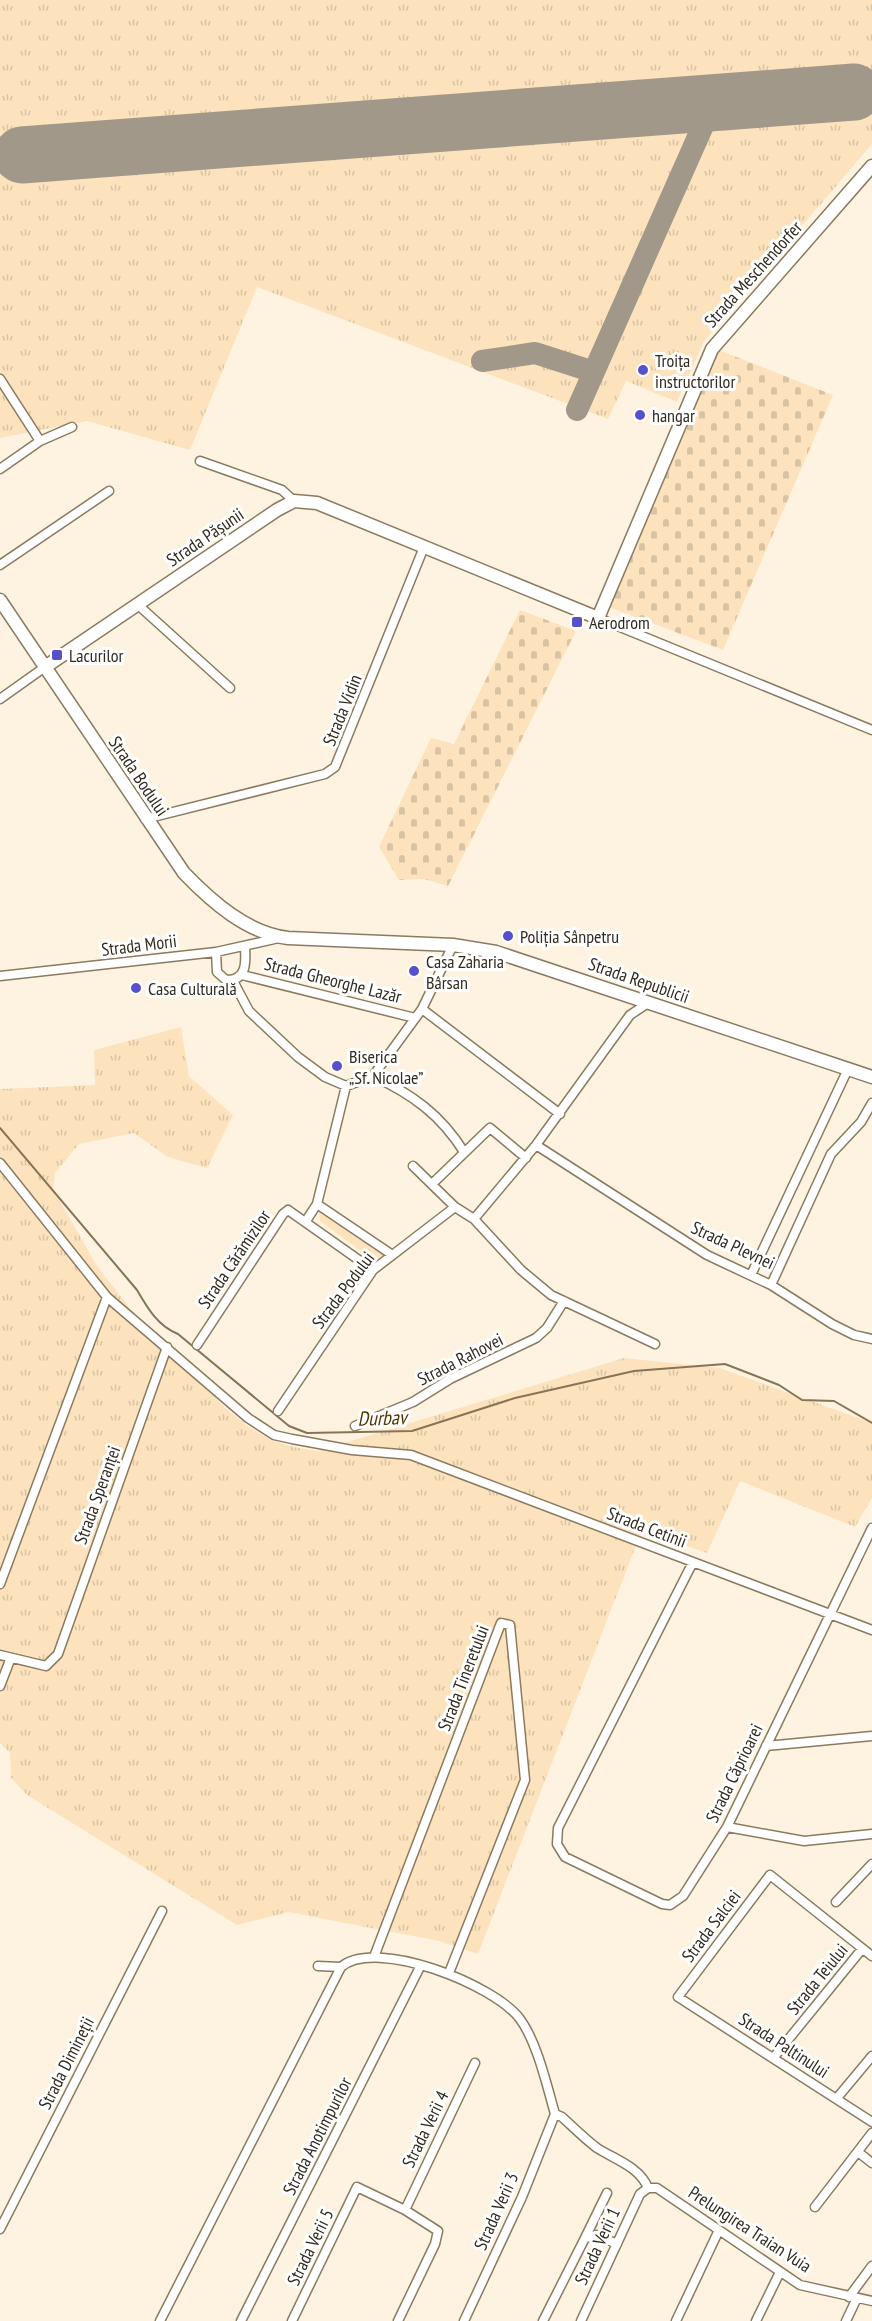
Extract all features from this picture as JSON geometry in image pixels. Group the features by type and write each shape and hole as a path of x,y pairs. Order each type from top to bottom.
{"main road":[{"name":"Strada Meschendorfer","path":"598,618 712,349 872,166"},
{"path":"294,501 317,503 598,618"},
{"name":"Strada Pășunii","path":"45,667 277,510 294,501"},
{"name":"Strada Bodului","path":"0,600 145,819 184,873 200,890 233,915 262,932 280,937"},
{"name":"Strada Republicii","path":"280,937 453,945 515,957 872,1077"}],"street":[{"path":"0,379 40,441"},
{"path":"0,468 40,441 72,427"},
{"path":"200,461 282,490 294,501"},
{"path":"0,565 109,491"},
{"name":"Strada Vidin","path":"145,819 325,774 335,767 424,547"},
{"path":"137,604 230,688"},
{"path":"598,618 872,730"},
{"name":"Strada Pășunii","path":"0,699 45,667"},
{"path":"216,952 217,972 226,980 233,981 242,975 246,967 250,945 262,932"},
{"name":"Strada Morii","path":"0,976 216,952 280,937"},
{"path":"233,981 249,1011 298,1057 325,1077 346,1086 373,1076 422,1009 453,945"},
{"name":"Strada Gheorghe Lazăr","path":"242,975 415,1018"},
{"path":"627,996 630,1015"},
{"path":"474,1220 560,1114 630,1015 648,1003"},
{"name":"Strada Gheorghe Lazăr","path":"422,1009 560,1114"},
{"path":"751,1275 848,1069"},
{"path":"373,1076 405,1092 431,1111 445,1124 464,1152"},
{"path":"346,1086 317,1204 306,1221 373,1270"},
{"name":"Strada Plevnei","path":"536,1145 707,1255 771,1285 831,1155 861,1122 872,1103"},
{"path":"432,1184 490,1128 526,1158"},
{"name":"Strada Cetinii","path":"0,1163 107,1298 248,1418 274,1435 352,1450 411,1455 872,1630"},
{"path":"412,1166 455,1207 474,1220 521,1270 551,1295 655,1344"},
{"path":"317,1204 391,1254"},
{"name":"Strada Podului","path":"278,1411 373,1270 455,1207"},
{"name":"Strada Cărămizilor","path":"196,1345 283,1214 290,1210 306,1221"},
{"path":"771,1285 832,1324 854,1335 872,1339"},
{"path":"0,1584 107,1298"},
{"name":"Strada Rahovei","path":"355,1426 413,1402 450,1379 536,1338 547,1328 564,1301"},
{"name":"Strada Speranței","path":"10,1660 46,1666 58,1653 167,1347"},
{"name":"Strada Căprioarei","path":"693,1562 558,1828 557,1844 565,1857 662,1904 670,1905 683,1896 727,1827 829,1615 870,1539 872,1528"},
{"name":"Strada Tineretului","path":"374,1957 501,1623 510,1625 525,1780 449,1973"},
{"path":"0,1656 10,1660 0,1686"},
{"path":"766,1746 872,1736"},
{"path":"727,1827 804,1841 872,1833"},
{"path":"836,1902 872,1864"},
{"name":"Strada Salciei","path":"678,1997 770,1875 862,1948"},
{"name":"Strada Dimineții","path":"0,2229 162,1911"},
{"path":"862,1948 872,1956"},
{"name":"Strada Teiului","path":"774,2057 862,1948"},
{"path":"160,2321 341,1967 348,1960 374,1957 421,1965 449,1973 503,2002 521,2019 534,2049 555,2114 562,2116 598,2148 645,2179 648,2188"},
{"name":"Strada Anotimpurilor","path":"241,2321 421,1965"},
{"path":"318,1966 341,1967"},
{"name":"Strada Paltinului","path":"678,1997 872,2122"},
{"path":"837,2098 872,2056"},
{"name":"Strada Verii 4","path":"405,2210 475,2063"},
{"name":"Strada Verii 3","path":"464,2321 522,2197 555,2114"},
{"path":"815,2208 872,2133"},
{"path":"858,2152 872,2163"},
{"name":"Strada Verii 5","path":"292,2321 357,2187 405,2210"},
{"name":"Prelungirea Traian Vuia","path":"648,2188 657,2187 800,2285 872,2301"},
{"name":"Strada Verii 1","path":"580,2321 640,2194 648,2188"},
{"path":"543,2321 607,2193"},
{"path":"398,2321 438,2231 405,2210"},
{"path":"676,2321 719,2230"},
{"path":"585,2238 597,2235 617,2244"},
{"path":"714,2242 729,2237"},
{"path":"846,2321 853,2297 872,2266"},
{"path":"756,2321 780,2272"}],"green space":[{"path":"0,0 872,0 872,144 704,341 677,402 626,381 608,419 257,287 190,450 87,421 0,438"},
{"path":"716,349 833,395 723,650 606,606"},
{"path":"520,610 576,631 448,886 424,879 399,880 379,847 431,738 454,744"},
{"path":"181,1027 189,1076 233,1115 207,1168 168,1157 134,1133 79,1144 55,1173 53,1189 97,1266 133,1312 225,1408 249,1427 271,1440 293,1447 318,1451 624,1358 720,1368 872,1423 872,1498 855,1527 740,1481 707,1553 642,1530 478,1954 439,1941 288,1912 237,1925 27,1795 11,1778 10,1753 0,1743 0,1089 95,1085 94,1050"},
{"path":"319,1213 326,1213 386,1254 383,1259 376,1262 320,1221"}],"waterway":[{"name":"Durbav","path":"0,1128 137,1290 159,1322 178,1334 289,1426 307,1433 412,1431 515,1398 634,1371 725,1364 779,1385 802,1400 834,1401 872,1423"}],"taxiway":[{"path":"577,410 713,103"},
{"path":"482,361 535,353 594,372"}],"runway":[{"path":"22,155 854,92"}],"place":[{"name":"Troița instructorilor","path":"643,370"},
{"name":"hangar","path":"640,415"},
{"name":"Aerodrom","path":"577,622"},
{"name":"Lacurilor","path":"57,655"},
{"name":"Poliția Sânpetru","path":"508,936"},
{"name":"Casa Zaharia Bârsan","path":"414,971"},
{"name":"Casa Culturală","path":"136,988"},
{"name":"Biserica „Sf. Nicolae”","path":"337,1066"}]}
